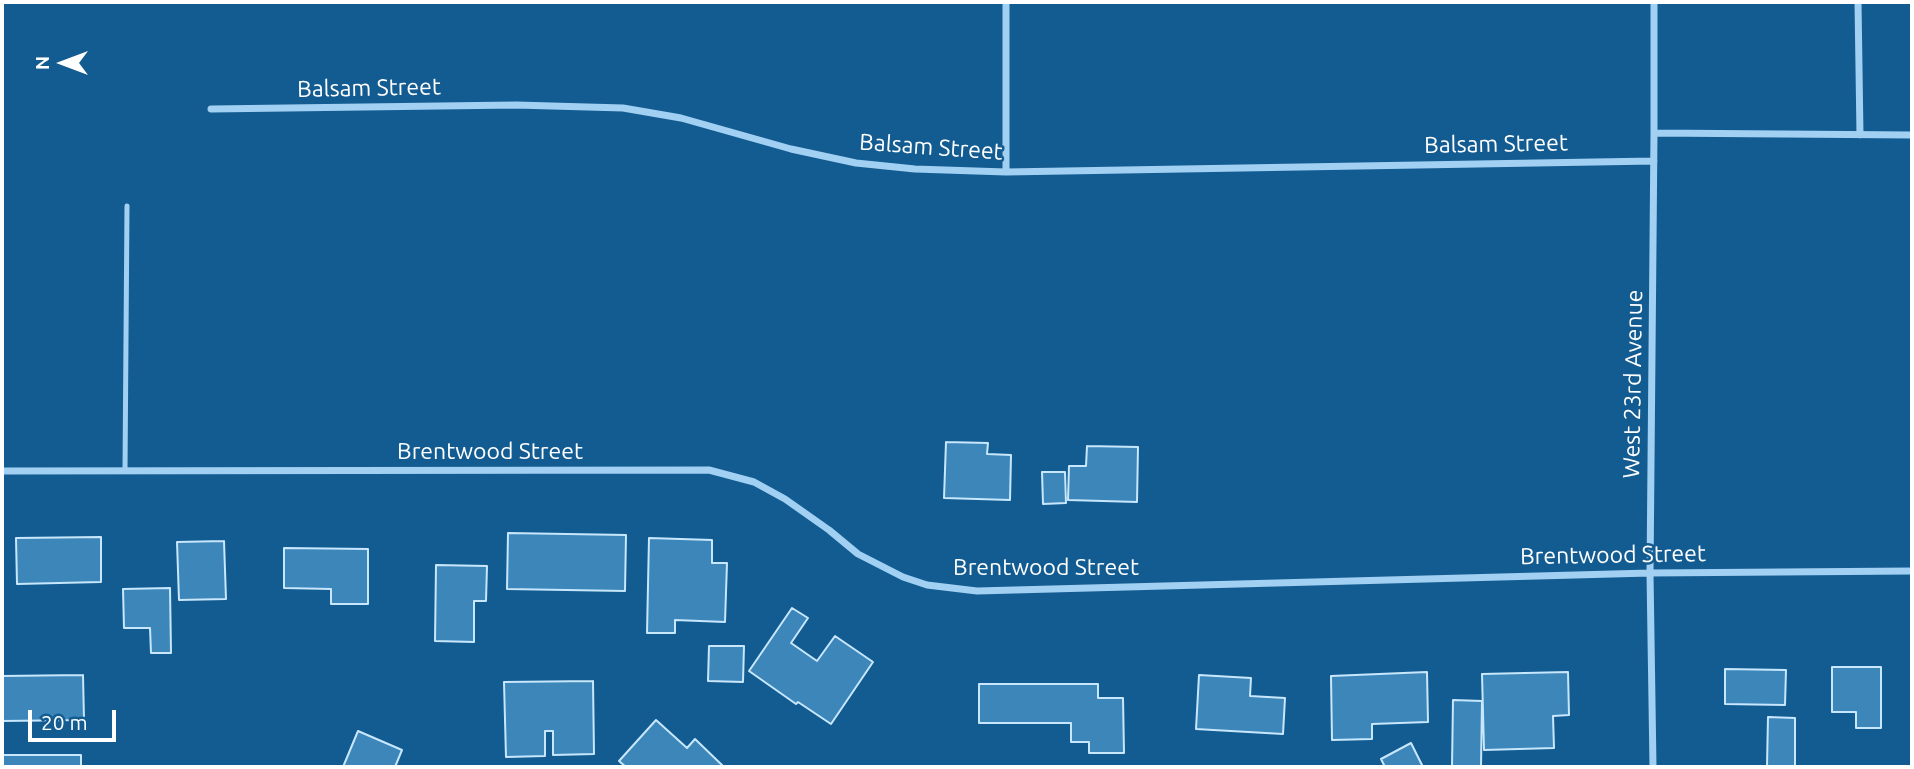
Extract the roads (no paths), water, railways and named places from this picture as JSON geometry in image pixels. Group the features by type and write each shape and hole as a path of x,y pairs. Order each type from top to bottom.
{"street":[{"path":"1006,2 1006,172"},
{"name":"West 23rd Avenue","path":"1653,767 1650,573 1654,2"},
{"path":"1858,2 1860,135"},
{"name":"Balsam Street","path":"211,109 516,105 623,108 681,117 791,149 856,163 915,169 1006,172 1654,161"},
{"path":"1654,133 1912,135"},
{"name":"Brentwood Street","path":"2,471 709,470 754,482 785,499 858,554 903,577 927,585 977,591 1650,573 1912,571"}],"lane":[{"path":"125,471 127,206"}]}
